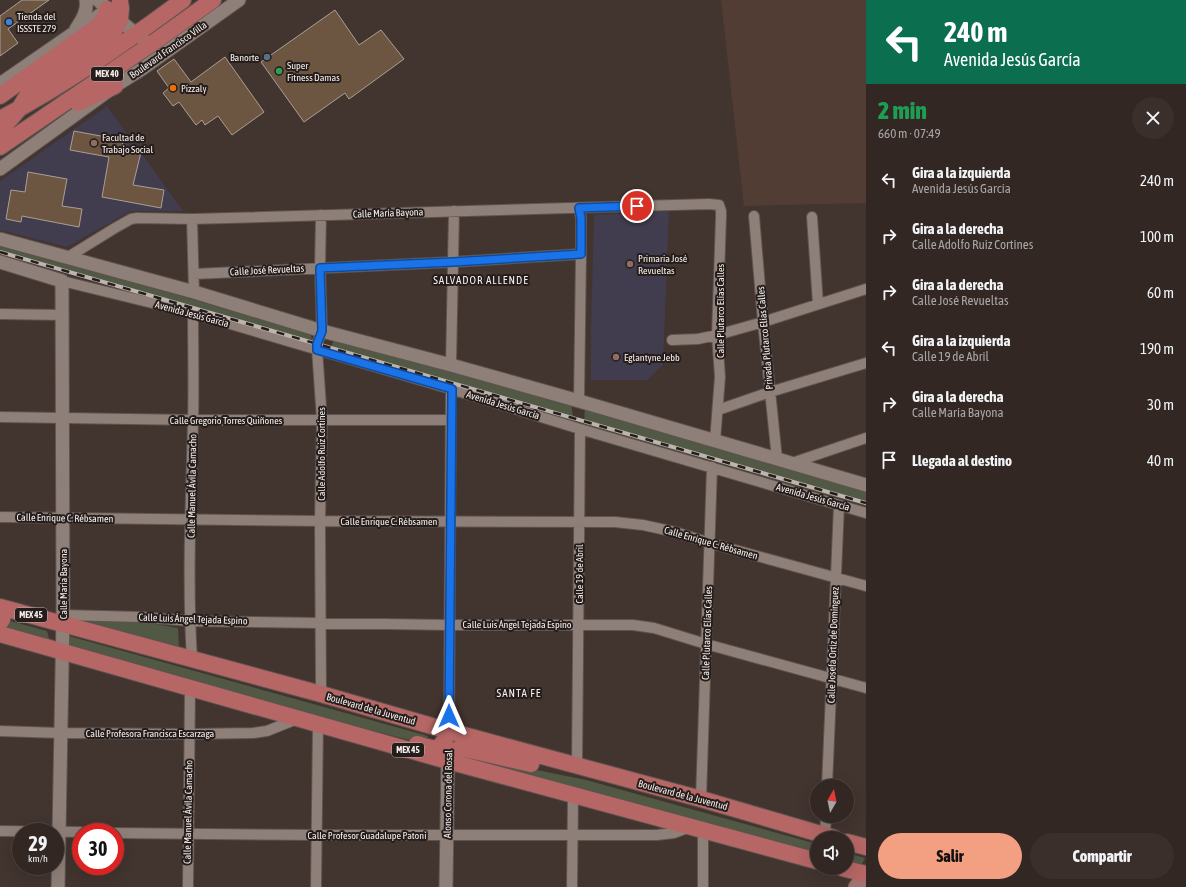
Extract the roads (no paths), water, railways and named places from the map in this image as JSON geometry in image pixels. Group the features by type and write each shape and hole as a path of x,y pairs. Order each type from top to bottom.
{"main road":[{"name":"MEX 40","path":"0,119 101,59 137,35 184,0"},
{"name":"Boulevard Francisco Villa","path":"0,147 48,114 156,50 213,0"},
{"path":"0,96 98,26 113,2 121,8 120,21 114,31 58,69 35,87 0,131"},
{"path":"48,114 81,102 115,86"},
{"path":"0,608 3,614 0,622"},
{"name":"Boulevard de la Juventud","path":"0,608 63,619 449,732 701,799 810,831"},
{"name":"MEX 45","path":"0,634 448,761 810,859"},
{"path":"349,733 365,732 430,748 438,748 443,744 449,732"},
{"path":"448,761 456,750 461,748 528,764 557,769 573,765"},
{"path":"854,844 866,847"},
{"path":"854,871 866,874 856,887"}],"street":[{"path":"71,36 84,16 86,0"},
{"name":"Boulevard Francisco Villa","path":"0,169 115,86 142,69 156,50 239,0"},
{"path":"0,84 71,36 113,2"},
{"path":"120,21 156,50"},
{"name":"Calle María Bayona","path":"68,257 115,228 131,219 137,218 192,219 708,204 719,205"},
{"name":"Calle Plutarco Elías Calles","path":"715,441 720,377 717,335 722,217 719,205"},
{"path":"579,208 581,218 579,401"},
{"path":"451,364 454,211"},
{"name":"Calle Adolfo Ruiz Cortines","path":"321,215 320,268 322,331 317,344 322,420 320,521 321,694"},
{"name":"Privada Plutarco Elías Calles","path":"754,216 777,459"},
{"path":"812,217 818,304"},
{"path":"192,219 194,292"},
{"name":"Avenida Jesús García","path":"0,239 194,292 322,331 451,364 866,485"},
{"name":"Calle José Revueltas","path":"194,274 453,262 581,254"},
{"name":"Avenida Jesús García","path":"0,262 62,281 193,313 866,513"},
{"name":"Calle María Bayona","path":"59,823 63,619 62,281"},
{"path":"672,340 698,339 717,335 866,289"},
{"name":"Calle Manuel Ávila Camacho","path":"192,658 190,621 190,519 193,420 193,313"},
{"path":"0,314 62,315"},
{"path":"718,410 770,392 866,363"},
{"name":"Alonso Corona del Rosal","path":"446,887 452,389"},
{"name":"Calle Gregorio Torres Quiñones","path":"0,418 451,420"},
{"name":"Calle 19 de Abril","path":"573,765 578,624 580,429"},
{"path":"792,463 866,438"},
{"name":"Calle Plutarco Elías Calles","path":"701,799 712,467"},
{"name":"Calle Josefa Ortiz de Domínguez","path":"827,779 839,505"},
{"name":"Calle Enrique C. Rébsamen","path":"0,517 320,521 615,522 643,525 675,532 866,586"},
{"name":"Calle Luis Ángel Tejada Espino","path":"63,619 141,617 190,621 450,625 633,625 654,628 706,644 866,688"},
{"name":"Calle Manuel Ávila Camacho","path":"188,887 190,688"},
{"name":"Calle Profesora Francisca Escarzaga","path":"0,731 60,733 252,733 267,732 297,719"},
{"path":"316,887 318,724"},
{"path":"572,887 573,795"},
{"path":"696,829 703,887"},
{"name":"Calle Profesor Guadalupe Patoni","path":"124,833 657,835 696,829"},
{"path":"0,831 12,831"},
{"name":"Calle María Bayona","path":"58,875 58,887"}],"railway":[{"path":"0,252 866,503"}],"place":[{"name":"Tienda del ISSSTE 279","path":"9,22"},
{"name":"Banorte","path":"267,57"},
{"name":"Super Fitness Damas","path":"279,71"},
{"name":"Pizzaly","path":"173,88"},
{"name":"Facultad de Trabajo Social","path":"94,143"},
{"name":"Primaria José Revueltas","path":"630,264"},
{"name":"Eglantyne Jebb","path":"616,357"}],"district":[{"name":"SALVADOR ALLENDE","path":"481,280"},
{"name":"SANTA FE","path":"519,693"}]}
